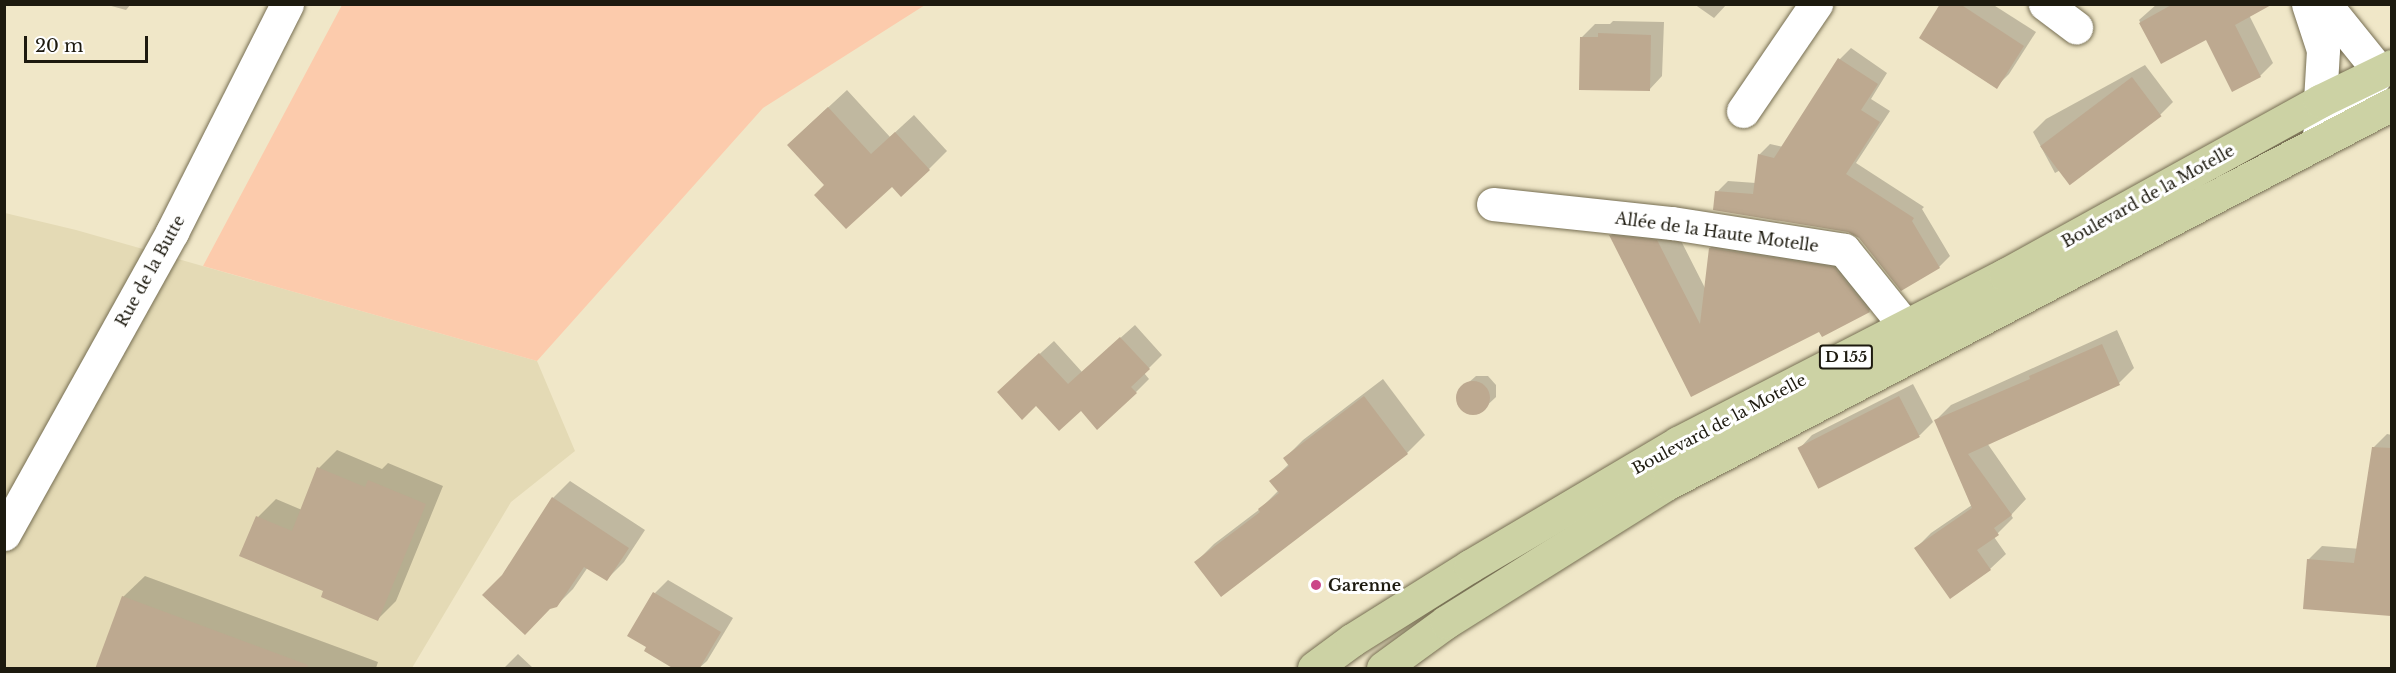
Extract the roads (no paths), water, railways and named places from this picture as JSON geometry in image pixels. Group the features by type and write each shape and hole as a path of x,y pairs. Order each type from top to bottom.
{"main road":[{"name":"Boulevard de la Motelle","path":"1314,669 1352,640 1470,566 1678,443 2005,275 2320,100 2385,68"},
{"name":"Boulevard de la Motelle","path":"1383,669 1446,622 1668,483 2391,104"}],"street":[{"name":"Rue de la Butte","path":"4,534 172,232 287,4"},
{"path":"1743,111 1816,4"},
{"path":"2045,4 2076,27"},
{"path":"2308,4 2323,50 2320,100"},
{"path":"2292,155 2353,108 2385,68 2325,4"},
{"name":"Allée de la Haute Motelle","path":"1493,204 1672,224 1844,250 1905,326"}],"place":[{"name":"Garenne","path":"1316,585"}]}
